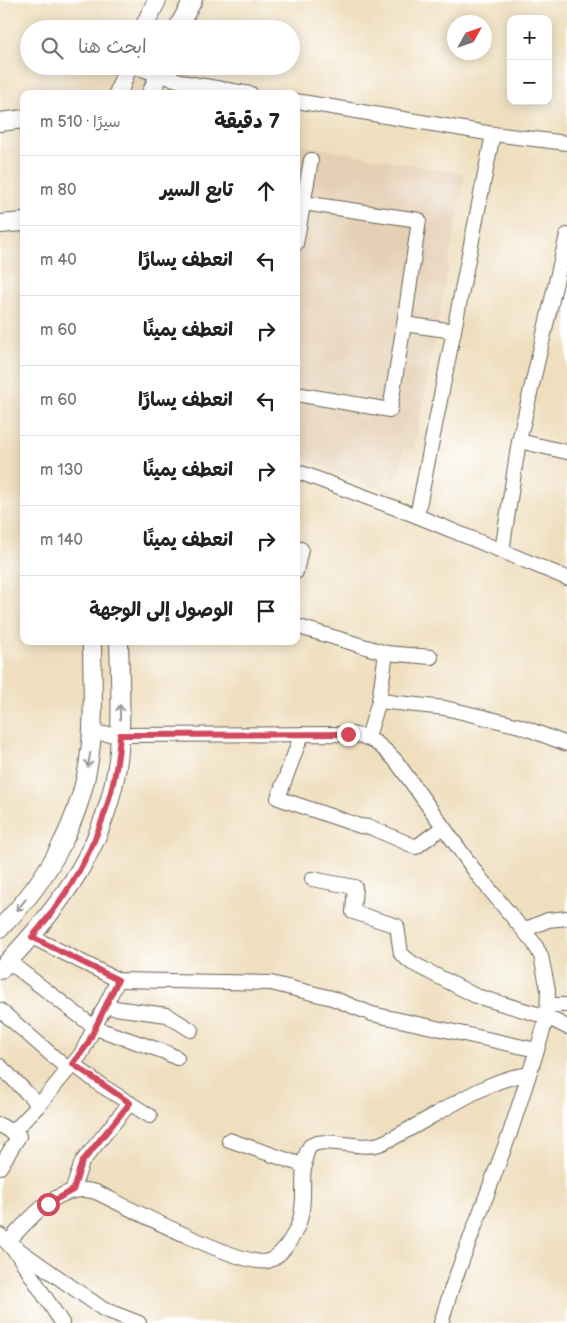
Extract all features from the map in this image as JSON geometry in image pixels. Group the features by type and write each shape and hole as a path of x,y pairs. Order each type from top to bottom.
{"main road":[{"path":"147,20 157,0"},
{"path":"182,20 193,0"},
{"path":"119,90 125,75"},
{"path":"153,90 158,75"},
{"path":"0,122 20,120"},
{"path":"0,224 20,222"},
{"path":"0,928 31,893 61,846 81,795 92,733 92,645"},
{"path":"4,966 32,937 67,891 96,839 111,793 120,735 119,645"}],"street":[{"path":"169,75 187,83 228,90"},
{"path":"300,103 493,134 567,143"},
{"path":"417,516 493,134"},
{"path":"300,221 311,160"},
{"path":"300,395 390,410 419,220 303,203"},
{"path":"502,551 519,441 567,235"},
{"path":"404,324 454,332"},
{"path":"519,441 567,452"},
{"path":"300,472 417,516 567,578"},
{"path":"300,627 386,653 431,658"},
{"path":"368,737 379,701 386,653"},
{"path":"379,701 445,708 520,726 567,744"},
{"path":"92,733 120,735 348,734 368,737 386,750 396,761 480,878 524,930 541,956 548,990 548,1011 510,1133 452,1287 441,1323"},
{"path":"302,734 278,798 360,826 370,827 416,847 443,827"},
{"path":"312,880 355,888 353,912 397,926 401,954 412,962 476,996 548,1011 567,1027"},
{"path":"524,930 548,920 567,918"},
{"path":"32,937 118,980 271,983 332,998 372,1014 537,1050"},
{"path":"4,966 95,1028 166,1052 177,1058"},
{"path":"0,1167 19,1136 6,1129 39,1105 71,1067 87,1045 107,1007 118,980"},
{"path":"548,1011 567,1005"},
{"path":"107,1007 167,1015 191,1030"},
{"path":"0,1010 71,1067 150,1116"},
{"path":"0,1066 39,1105"},
{"path":"4,1238 38,1211 73,1190 87,1189 199,1241 258,1262 268,1261 284,1249 298,1226 304,1204 307,1150 314,1143 372,1146 503,1079 528,1075"},
{"path":"73,1190 82,1162 130,1103"},
{"path":"229,1140 305,1166"},
{"path":"4,1238 62,1323"},
{"path":"4,1238 103,1308 139,1323"}],"shaded area":[{"path":"300,145 465,174 414,451 404,449 393,494 300,457"}],"route":[{"path":"48,1204 66,1192 73,1190 82,1162 130,1103 99,1084 73,1064 87,1045 107,1007 118,980 32,937 63,898 86,860 96,839 111,793 119,753 120,735 348,734"}]}
